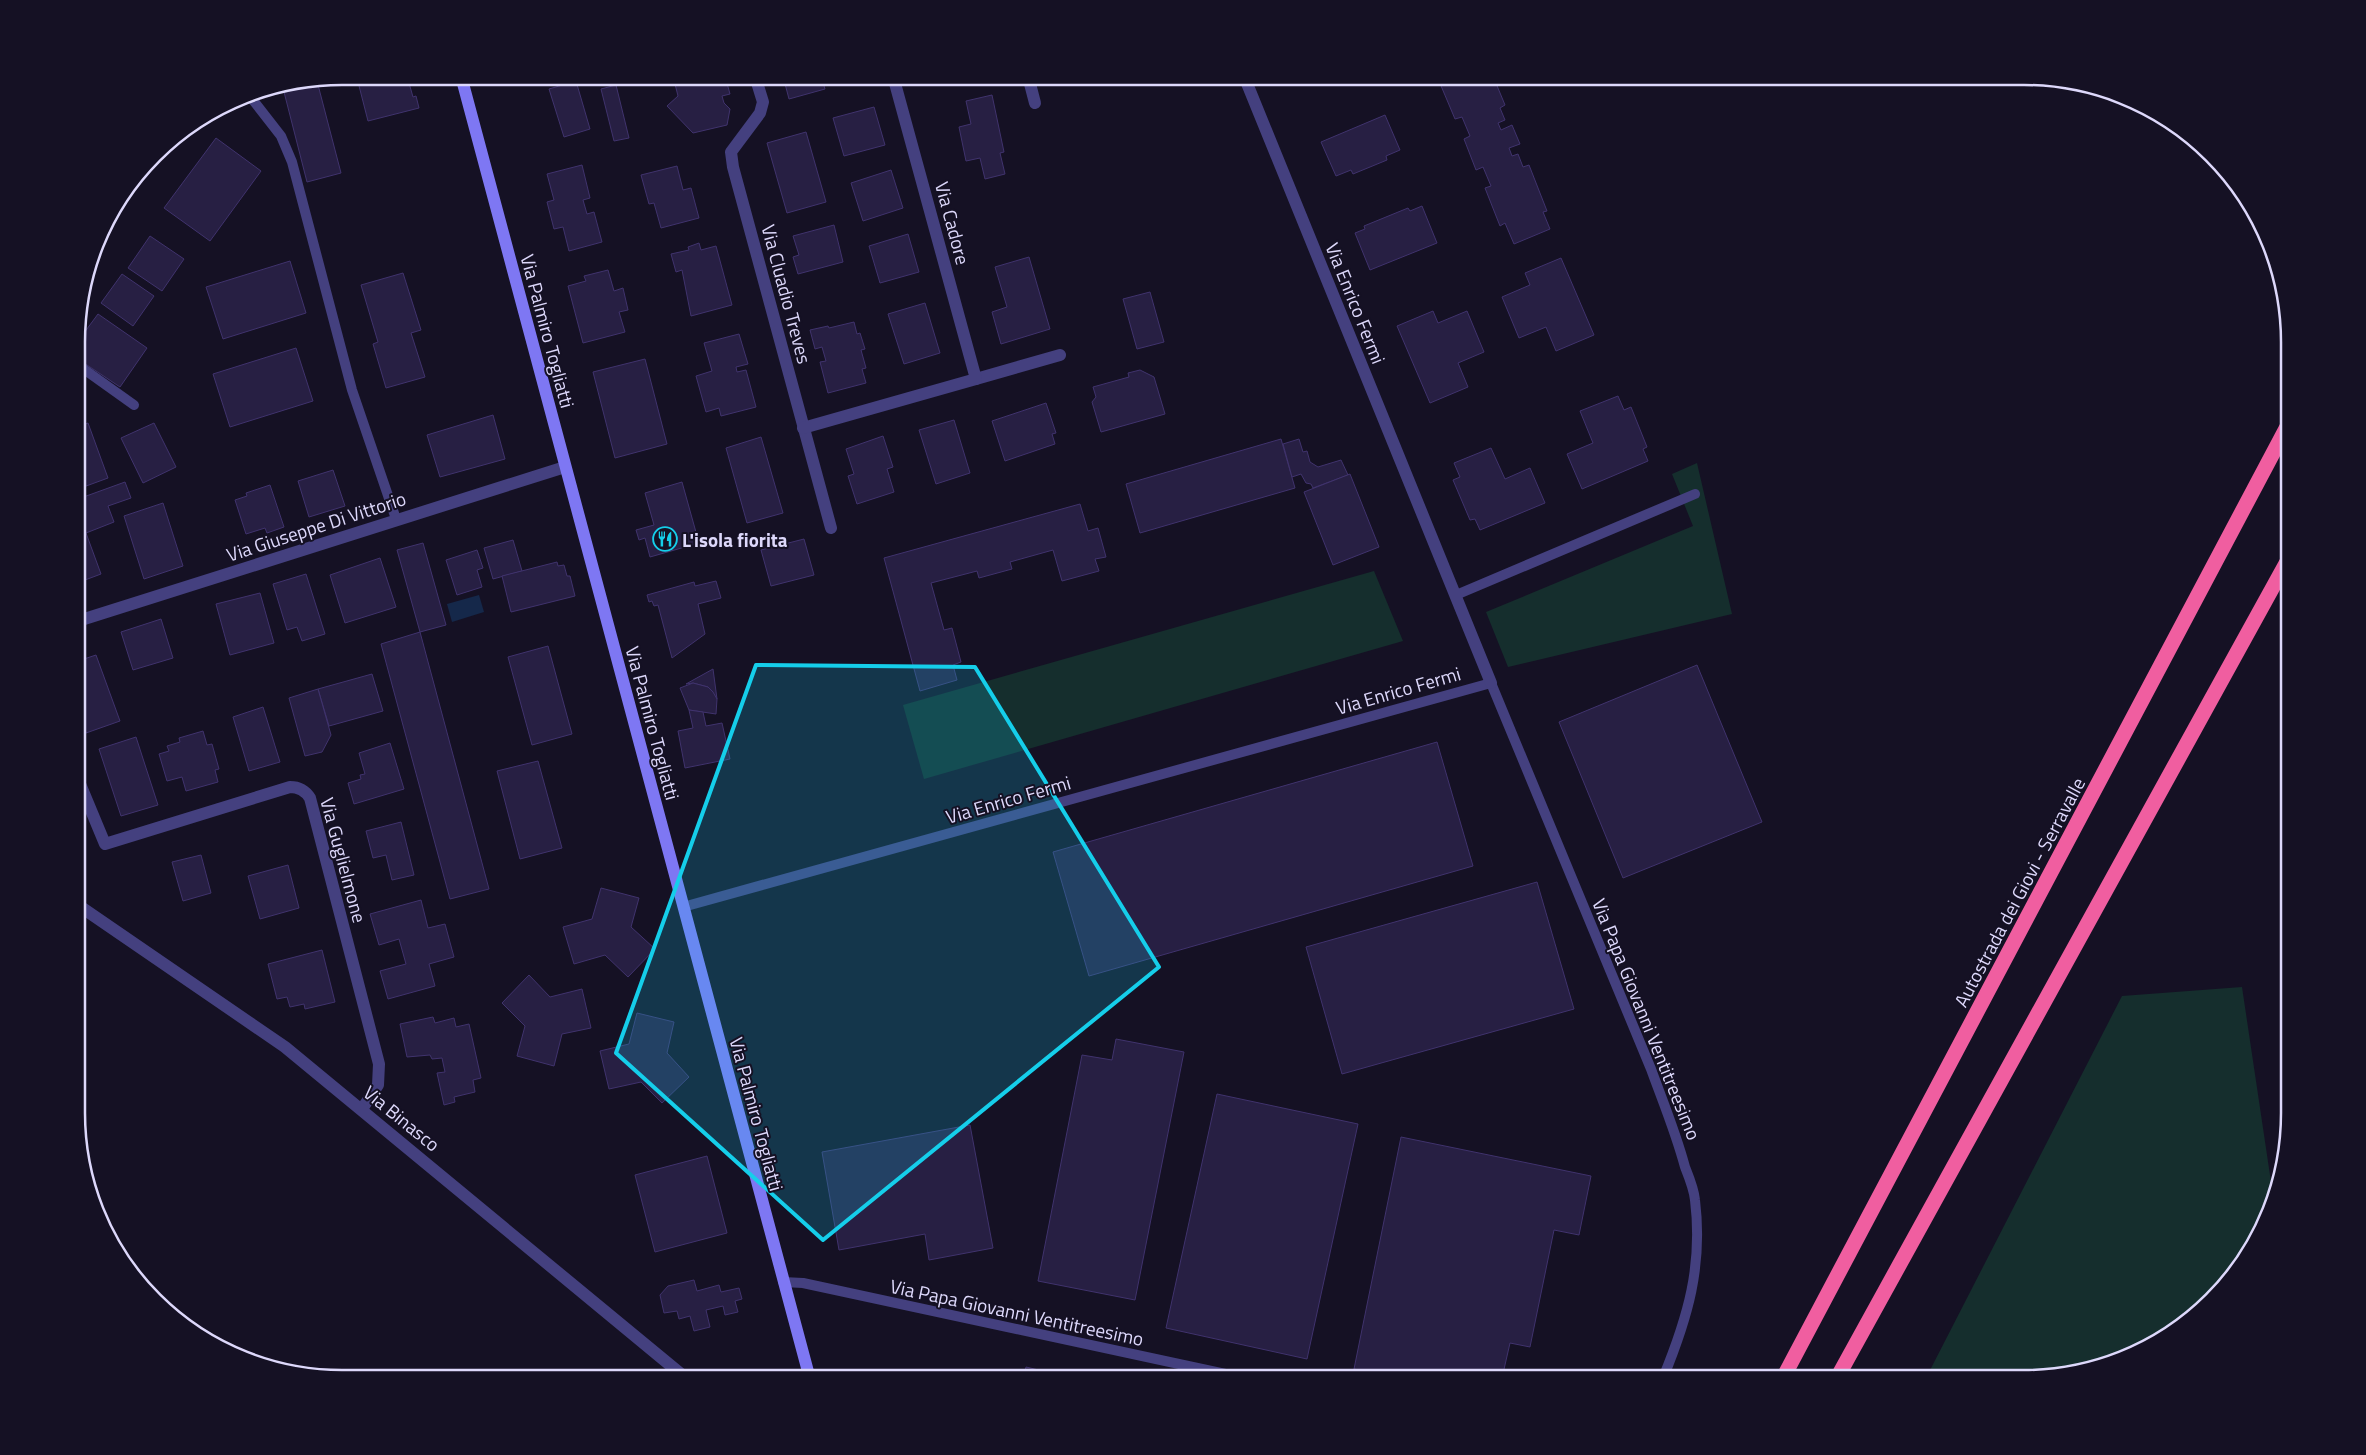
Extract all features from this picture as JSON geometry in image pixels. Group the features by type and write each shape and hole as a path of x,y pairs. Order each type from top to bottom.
{"highway":[{"name":"Autostrada dei Giovi - Serravalle","path":"1787,1370 2281,438"},
{"path":"1841,1370 2281,573"}],"street":[{"name":"Via Palmiro Togliatti","path":"463,85 807,1370"},
{"name":"Via Cluadio Treves","path":"758,85 763,102 760,113 731,152 733,167 831,528"},
{"name":"Via Cadore","path":"895,85 976,379"},
{"path":"1030,85 1035,103"},
{"name":"Via Enrico Fermi","path":"1248,85 1491,683"},
{"path":"803,428 1060,355"},
{"name":"Via Giuseppe Di Vittorio","path":"85,620 396,519 565,467"},
{"name":"Via Guglielmone","path":"85,796 105,844 290,787 296,787 306,793 310,798 379,1064 378,1085 362,1109"},
{"name":"Via Binasco","path":"85,910 285,1047 676,1370"}],"lane":[{"path":"254,101 281,136 292,162 352,390 396,519"},
{"path":"85,370 134,404"},
{"path":"1456,595 1695,494"},
{"name":"Via Enrico Fermi","path":"683,907 1491,683"},
{"name":"Via Papa Giovanni Ventitreesimo","path":"1491,683 1675,1131 1695,1198 1698,1248 1692,1293 1678,1342 1667,1370"},
{"name":"Via Papa Giovanni Ventitreesimo","path":"783,1282 803,1283 1207,1370"}],"highlighted area":[{"path":"756,665 975,667 1159,967 823,1240 616,1053"}],"green space":[{"path":"1697,463 1732,614 1508,667 1486,612 1693,526 1672,474"},
{"path":"1374,571 1403,641 924,779 903,705"},
{"path":"2242,987 2271,1183 2247,1242 2206,1295 2167,1327 2122,1350 2091,1361 2058,1368 1930,1370 2122,996"}],"water":[{"path":"479,595 484,612 452,622 447,604"}],"building":[{"path":"359,85 410,85 413,97 416,96 419,108 368,121"},
{"path":"562,85 577,85 590,129 564,137 549,89"},
{"path":"616,85 629,138 614,141 601,89"},
{"path":"675,85 728,85 730,94 722,96 724,103 730,109 727,125 693,133 667,106 678,96"},
{"path":"785,85 824,85 825,89 789,99"},
{"path":"1441,85 1497,85 1505,105 1500,108 1505,120 1498,123 1501,130 1512,125 1520,144 1509,148 1512,156 1518,154 1523,167 1529,165 1547,211 1543,212 1550,229 1514,244 1505,223 1500,226 1485,188 1491,186 1483,167 1476,170 1464,139 1470,136 1462,117 1455,119"},
{"path":"318,86 341,173 307,182 284,92"},
{"path":"992,95 1004,152 1000,153 1005,174 985,179 980,158 966,161 959,127 971,124 966,101"},
{"path":"874,107 885,145 844,156 833,118"},
{"path":"1385,115 1400,150 1386,156 1387,160 1353,174 1351,170 1336,176 1321,142"},
{"path":"806,132 826,202 787,213 767,143"},
{"path":"216,138 261,171 210,241 164,208"},
{"path":"582,165 590,198 583,200 587,214 594,212 602,242 569,251 563,227 554,229 547,202 554,200 547,174"},
{"path":"677,166 683,190 691,188 699,218 661,228 654,203 649,204 641,175"},
{"path":"891,170 903,208 863,221 851,183"},
{"path":"1422,206 1437,243 1370,270 1355,233 1365,229 1364,226 1408,208 1410,211"},
{"path":"834,225 843,262 798,274 793,257 799,255 793,236"},
{"path":"908,234 919,272 880,283 869,246"},
{"path":"150,236 184,259 162,291 128,268"},
{"path":"699,243 701,250 716,246 732,305 691,316 682,270 676,272 671,254 689,250 688,247"},
{"path":"1029,257 1050,329 1001,344 992,312 1007,307 995,267"},
{"path":"1561,258 1594,335 1556,351 1546,327 1519,338 1502,297 1530,285 1525,273"},
{"path":"290,261 306,313 223,339 206,287"},
{"path":"608,270 614,291 623,288 628,310 619,312 625,332 583,343 568,286 586,281 584,276"},
{"path":"403,273 421,330 411,333 425,377 386,388 373,344 378,342 361,285"},
{"path":"122,274 154,296 133,326 101,303"},
{"path":"1150,292 1164,342 1137,349 1123,299"},
{"path":"925,303 940,353 904,364 888,314"},
{"path":"1433,311 1438,323 1467,311 1484,352 1458,363 1468,387 1430,403 1397,326"},
{"path":"98,314 147,348 120,387 85,364 86,331"},
{"path":"854,322 857,334 860,333 865,349 861,350 866,368 862,369 866,383 828,393 820,362 826,361 822,347 815,349 810,330"},
{"path":"739,334 748,364 736,367 737,372 746,370 756,407 721,416 719,408 706,412 696,376 712,371 704,343"},
{"path":"296,348 313,401 230,427 213,374"},
{"path":"645,359 667,444 615,458 593,372"},
{"path":"1140,370 1154,377 1165,414 1101,432 1092,402 1096,397 1093,387 1129,377 1128,373"},
{"path":"1618,396 1624,410 1631,407 1647,447 1643,449 1648,461 1582,489 1567,454 1593,443 1580,411"},
{"path":"1046,403 1056,433 1052,434 1055,444 1005,461 992,421"},
{"path":"493,415 505,459 440,477 427,435"},
{"path":"954,420 970,473 936,484 919,430"},
{"path":"88,423 108,478 85,486 85,424"},
{"path":"154,423 176,467 143,483 121,438"},
{"path":"883,436 893,467 887,469 894,492 857,504 848,476 854,474 846,449"},
{"path":"761,437 783,513 747,523 726,448"},
{"path":"1281,439 1295,488 1140,533 1126,484"},
{"path":"1299,439 1303,452 1307,451 1310,462 1318,467 1341,460 1348,475 1313,488 1311,484 1306,483 1301,474 1292,477 1283,444"},
{"path":"1491,448 1505,479 1530,468 1545,503 1480,530 1475,519 1470,520 1453,480 1460,477 1454,463"},
{"path":"333,470 345,506 309,517 298,481"},
{"path":"1350,474 1379,547 1333,565 1304,492"},
{"path":"125,482 131,498 108,506 114,522 86,533 101,574 85,580 85,496"},
{"path":"682,482 699,543 650,557 645,538 639,540 636,530 654,525 645,493"},
{"path":"270,485 284,527 267,533 265,528 246,534 235,500 247,496 246,493"},
{"path":"163,503 183,566 144,579 124,516"},
{"path":"1080,504 1088,531 1098,528 1106,557 1095,559 1099,571 1062,581 1053,550 1010,562 1012,569 979,578 977,571 931,583 944,630 952,628 961,662 953,665 957,680 920,691 884,558"},
{"path":"804,539 814,575 771,586 761,550"},
{"path":"513,540 522,571 493,579 484,548"},
{"path":"423,543 446,625 420,632 397,550"},
{"path":"477,550 483,568 477,570 482,587 457,595 446,560"},
{"path":"380,558 396,607 345,623 330,575"},
{"path":"557,562 558,566 564,565 567,576 570,576 575,596 511,612 502,576"},
{"path":"306,574 325,634 302,641 297,627 287,630 273,584"},
{"path":"716,581 721,598 698,604 705,634 672,658 658,605 654,606 652,601 649,602 647,595 694,582 695,586"},
{"path":"260,593 274,643 230,655 216,604"},
{"path":"161,619 173,658 133,670 121,632"},
{"path":"420,632 489,889 450,899 381,644"},
{"path":"548,646 572,734 532,745 508,657"},
{"path":"96,655 120,721 86,733 85,730 85,659"},
{"path":"1697,665 1762,822 1623,878 1559,722"},
{"path":"713,669 717,699 708,687 693,683 686,684"},
{"path":"372,674 383,711 329,726 318,689"},
{"path":"693,683 708,687 713,692 717,699 716,714 689,710 680,688"},
{"path":"318,689 331,735 322,752 305,756 289,698"},
{"path":"263,707 280,762 249,771 233,717"},
{"path":"689,710 703,712 706,726 722,723 730,759 685,768 678,731 693,728"},
{"path":"203,731 207,745 212,744 219,769 215,770 218,782 186,791 182,777 167,781 159,754 169,751 167,746 180,742 179,738"},
{"path":"136,737 158,805 121,816 99,749"},
{"path":"1437,742 1473,866 1089,976 1053,852"},
{"path":"390,743 404,789 354,804 348,783 361,779 360,775 365,774 359,753"},
{"path":"538,761 562,848 520,859 497,771"},
{"path":"401,822 414,875 392,880 386,855 373,858 366,831"},
{"path":"201,855 211,893 183,901 172,862"},
{"path":"288,865 299,908 260,919 248,876"},
{"path":"1537,882 1574,1009 1342,1074 1306,947"},
{"path":"601,888 639,898 631,927 655,949 628,977 605,955 574,964 563,927 592,919"},
{"path":"421,900 428,928 445,924 454,957 429,964 435,986 388,999 380,971 406,964 399,939 379,945 370,914"},
{"path":"322,950 335,1002 305,1009 304,1004 290,1007 287,997 277,999 268,964"},
{"path":"529,975 550,997 582,989 591,1028 562,1034 554,1066 517,1056 525,1026 502,1003"},
{"path":"637,1013 674,1022 667,1053 689,1077 662,1103 641,1082 609,1089 600,1051 629,1044"},
{"path":"433,1017 435,1023 454,1018 456,1027 469,1024 481,1078 473,1080 475,1092 454,1097 455,1102 444,1105 437,1073 445,1072 442,1058 432,1059 430,1055 407,1057 400,1024"},
{"path":"1116,1039 1184,1052 1135,1300 1038,1281 1082,1055 1112,1060"},
{"path":"1217,1094 1358,1124 1307,1359 1166,1328"},
{"path":"970,1125 993,1248 929,1260 925,1234 839,1250 822,1152"},
{"path":"1401,1137 1591,1176 1579,1235 1554,1230 1530,1347 1510,1343 1504,1370 1354,1369"},
{"path":"707,1156 727,1233 655,1252 635,1175"},
{"path":"694,1280 697,1291 719,1285 721,1292 739,1288 742,1299 735,1301 738,1312 725,1315 723,1306 706,1310 710,1327 694,1331 690,1316 679,1319 677,1311 664,1313 660,1295 668,1286"},
{"path":"1026,1367 1038,1370 1025,1370"}],"place":[{"name":"L'isola fiorita","path":"665,539"}]}
